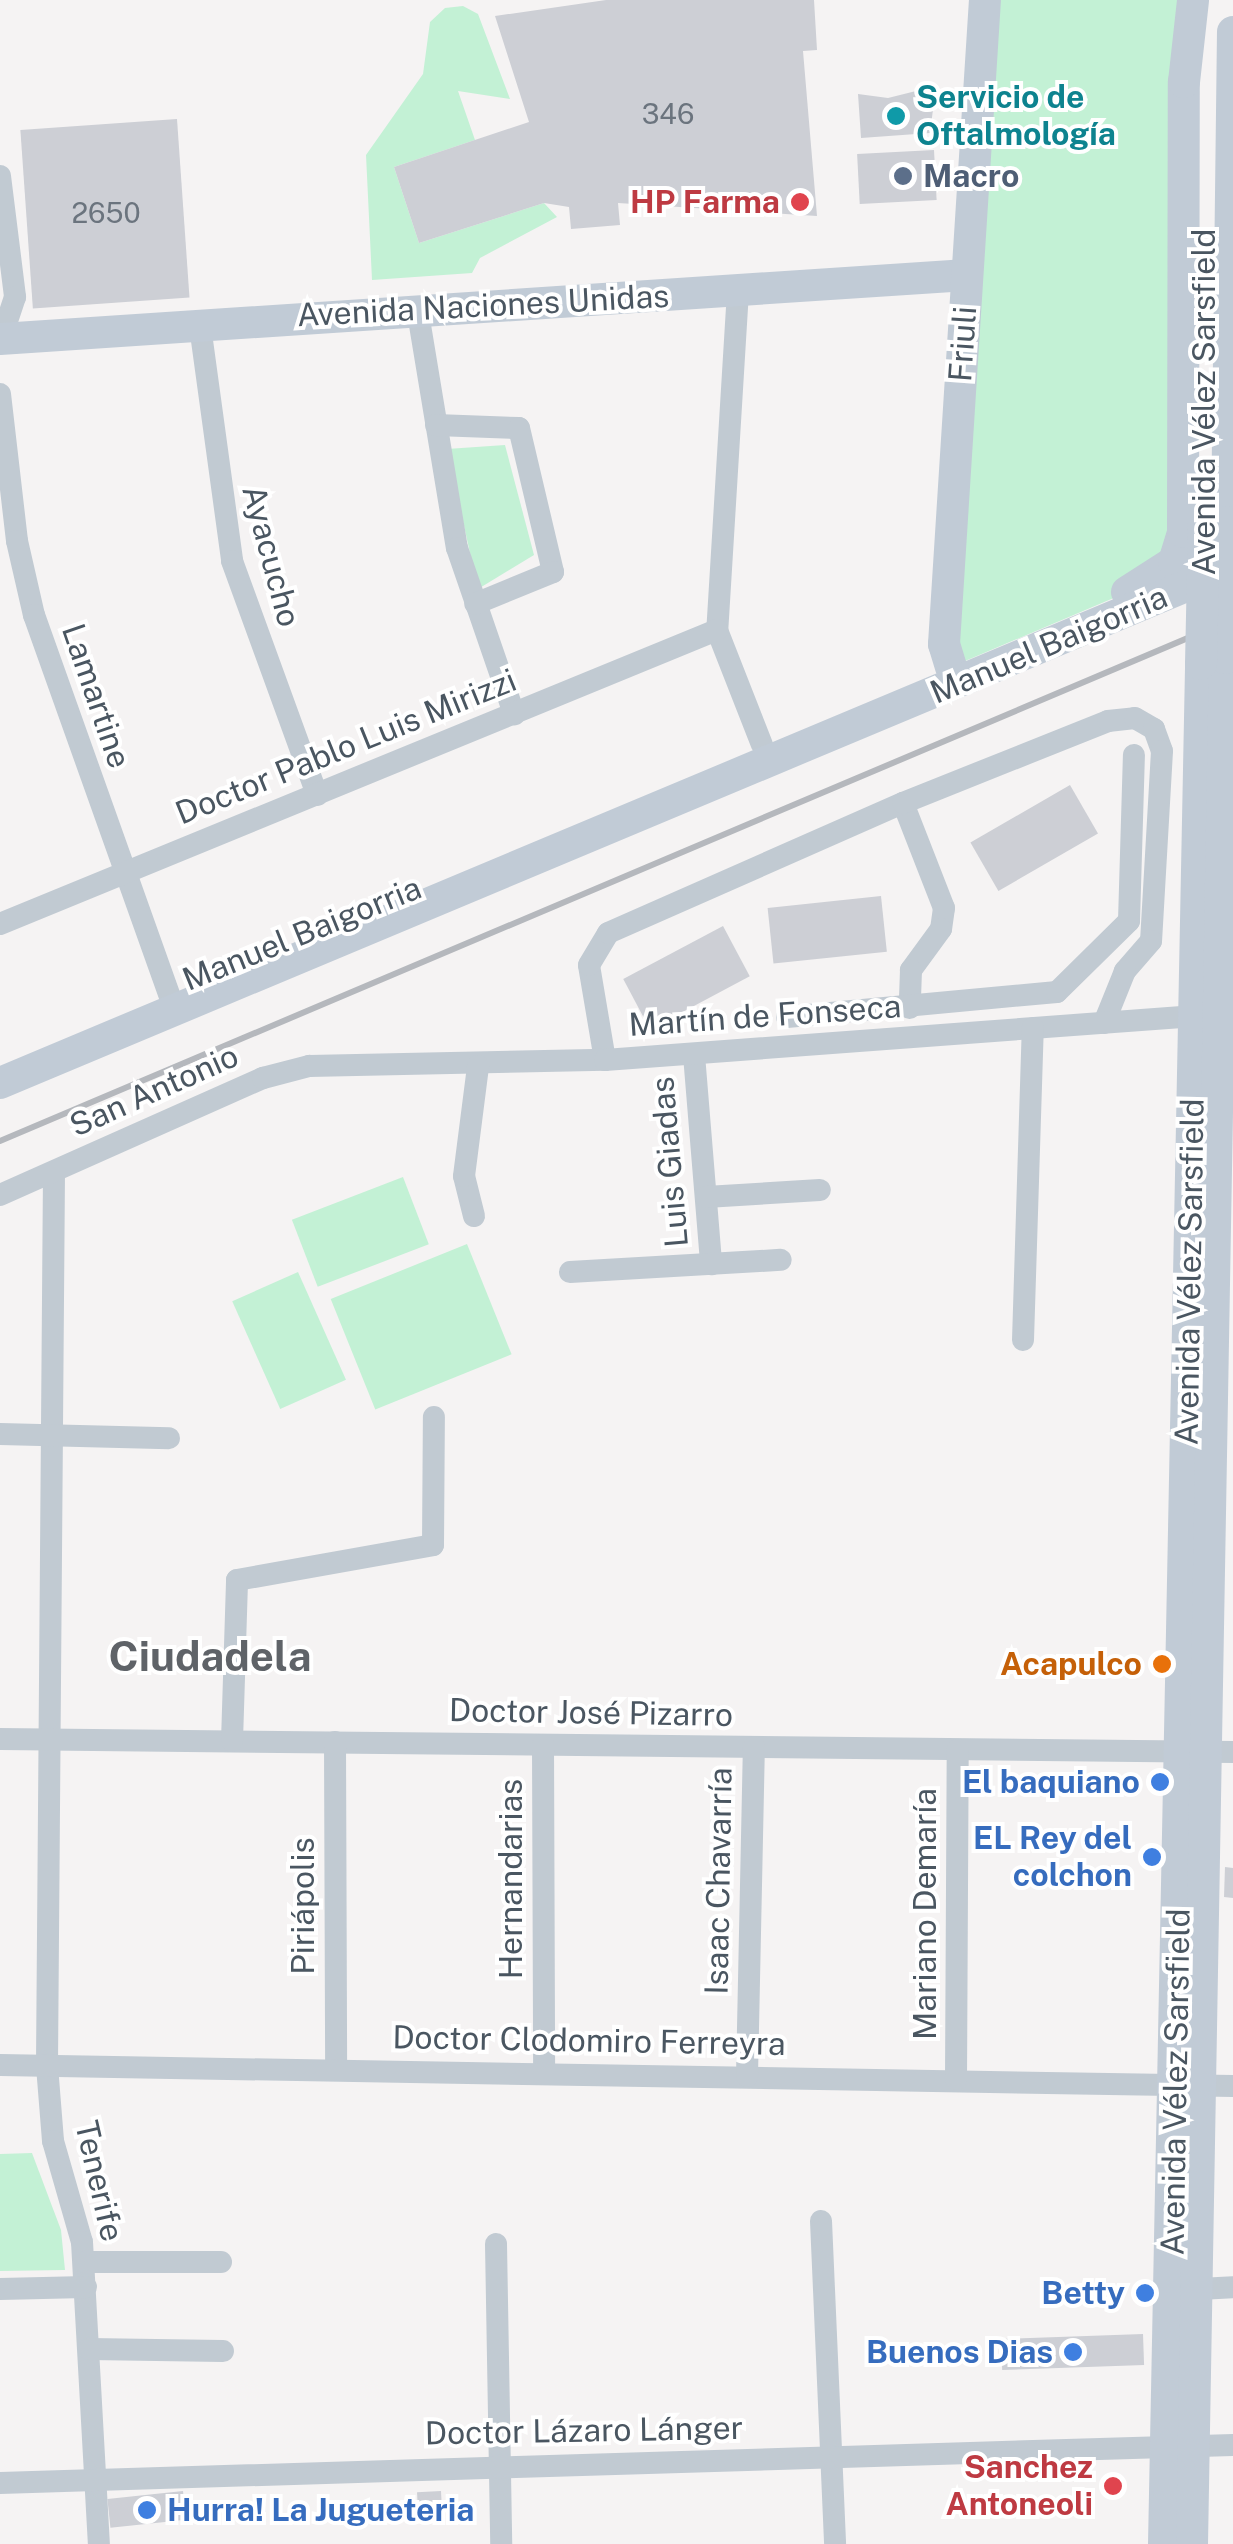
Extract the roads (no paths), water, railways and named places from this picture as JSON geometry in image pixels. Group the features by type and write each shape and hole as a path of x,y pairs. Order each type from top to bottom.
{"main road":[{"name":"Friuli","path":"954,676 944,644 986,0"},
{"path":"1100,603 1156,578 1174,562 1183,532 1184,82 1194,0"},
{"name":"Avenida Vélez Sarsfield","path":"1206,0 1215,523"},
{"name":"Avenida Vélez Sarsfield","path":"1207,1752 1224,1408 1213,661 1233,32"},
{"name":"Avenida Naciones Unidas","path":"0,340 417,307 967,275"},
{"path":"1190,584 1233,566"},
{"name":"Manuel Baigorria","path":"0,1084 170,1000 762,745 954,676 1100,603 1190,584"},
{"name":"Manuel Baigorria","path":"0,1060 170,1000 954,676 1190,584"},
{"name":"Avenida Vélez Sarsfield","path":"1164,2544 1182,2448 1199,2289 1220,1008"},
{"name":"Avenida Vélez Sarsfield","path":"1192,2544 1182,2448 1204,2086"}],"street":[{"path":"0,176 15,296 0,340"},
{"path":"738,291 717,630 762,745"},
{"path":"417,307 452,524 514,714"},
{"name":"Ayacucho","path":"200,326 232,561 318,794"},
{"name":"Lamartine","path":"0,394 24,578 123,874 170,1000"},
{"path":"436,425 519,428 552,572 550,578 475,604"},
{"name":"Doctor Pablo Luis Mirizzi","path":"0,924 717,630"},
{"path":"605,1060 589,964 608,933 903,803 1108,721 1135,718 1154,730 1162,751 1151,941 1118,984 1104,1023"},
{"path":"786,1017 1057,992 1120,932 1132,911 1134,755"},
{"path":"903,803 944,908 940,929 911,970 910,1008"},
{"name":"Martín de Fonseca","path":"339,1064 478,1066 694,1055 1104,1023 1220,1008"},
{"path":"1023,1340 1033,1028"},
{"name":"Luis Giadas","path":"694,1055 711,1264"},
{"name":"San Antonio","path":"0,1195 262,1078 339,1064"},
{"path":"474,1216 464,1176 478,1066"},
{"name":"Tenerife","path":"54,1172 47,2066 52,2141 77,2216 84,2262 99,2544"},
{"path":"706,1197 820,1190"},
{"path":"570,1272 781,1260"},
{"path":"232,1741 238,1580 248,1574 424,1552 434,1539 434,1417"},
{"path":"0,1434 169,1438"},
{"name":"Doctor José Pizarro","path":"0,1739 1207,1752"},
{"name":"Piriápolis","path":"335,1742 336,2069"},
{"name":"Hernandarias","path":"543,1745 544,2072"},
{"name":"Isaac Chavarría","path":"747,2076 754,1747"},
{"name":"Mariano Demaría","path":"956,2079 958,1750"},
{"name":"Doctor Clodomiro Ferreyra","path":"0,2065 1204,2086"},
{"path":"821,2221 835,2544"},
{"path":"496,2244 502,2544"},
{"path":"84,2262 221,2262"},
{"path":"0,2289 86,2287"},
{"path":"1199,2289 1233,2287"},
{"path":"90,2349 222,2351"},
{"name":"Doctor Lázaro Lánger","path":"0,2483 500,2464 832,2458 1233,2444"}],"railway":[{"path":"0,1141 1233,619"}],"place":[{"name":"Servicio de Oftalmología","path":"896,116"},
{"name":"Macro","path":"903,176"},
{"name":"HP Farma","path":"800,202"},
{"name":"Acapulco","path":"1162,1664"},
{"name":"El baquiano","path":"1160,1782"},
{"name":"EL Rey del colchon","path":"1152,1857"},
{"name":"Betty","path":"1145,2293"},
{"name":"Buenos Dias","path":"1073,2352"},
{"name":"Sanchez Antoneoli","path":"1113,2486"},
{"name":"Hurra! La Jugueteria","path":"147,2510"}],"district":[{"name":"Ciudadela","path":"210,1656"}]}
